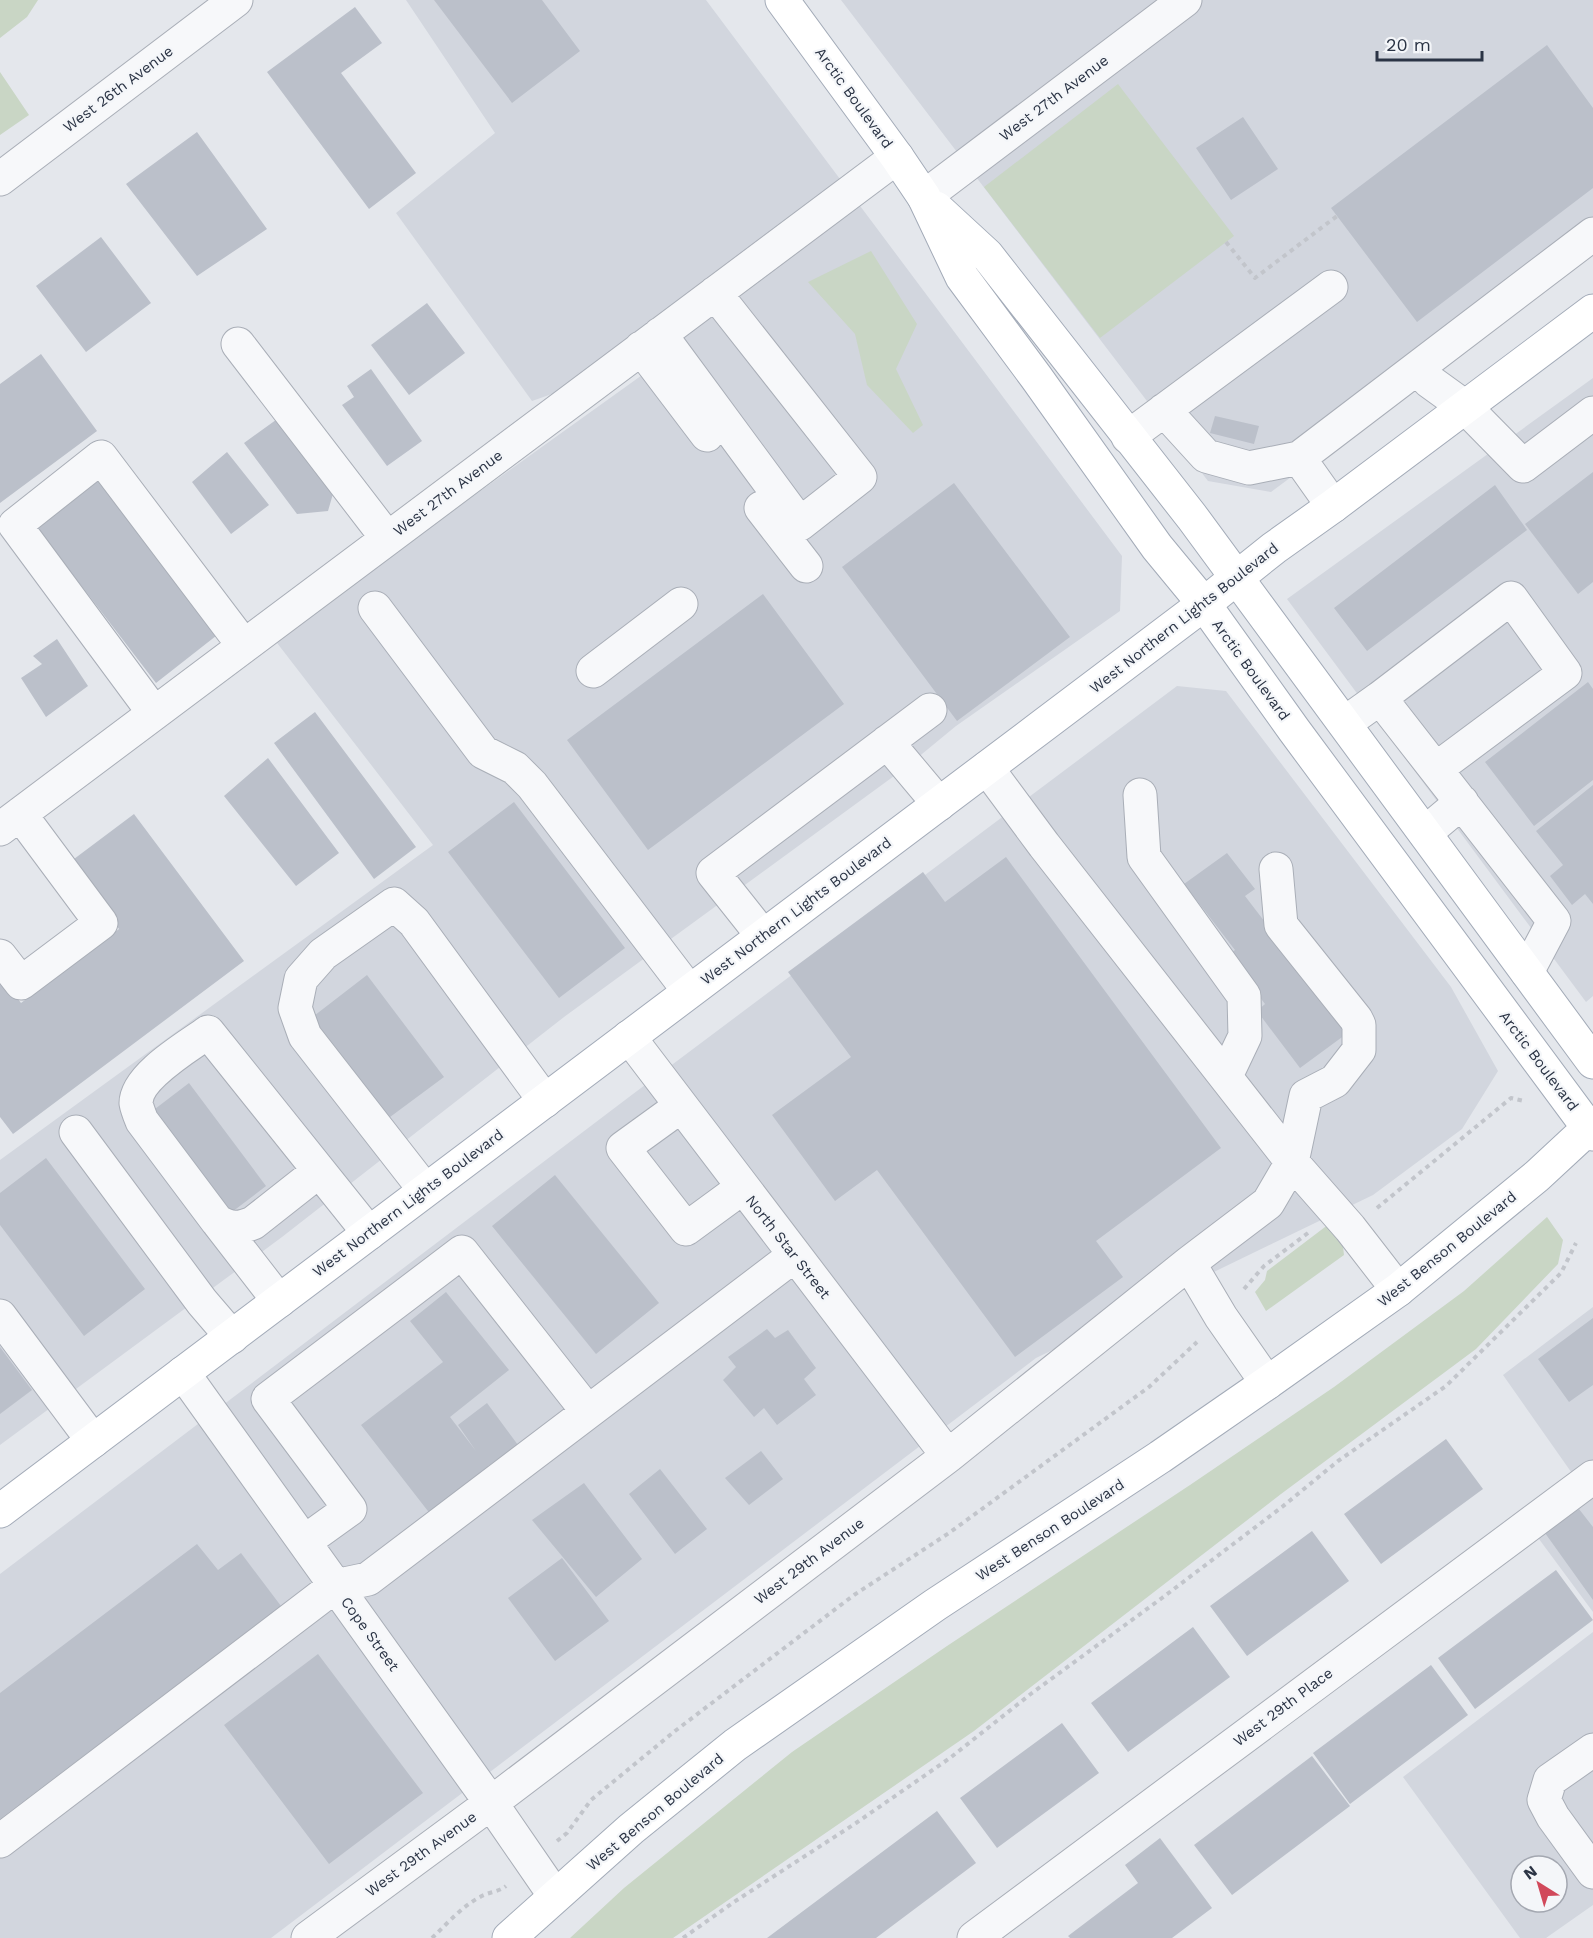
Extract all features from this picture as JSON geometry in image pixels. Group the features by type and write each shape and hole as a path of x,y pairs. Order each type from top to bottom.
{"main road":[{"name":"Arctic Boulevard","path":"782,0 924,197 962,277 1157,547 1204,604 1301,740 1592,1129"},
{"name":"Arctic Boulevard","path":"924,197 987,255 1128,437 1345,723 1593,1062"},
{"name":"West Northern Lights Boulevard","path":"0,1511 1204,604 1274,548 1334,506 1593,311"},
{"name":"West Benson Boulevard","path":"509,1938 632,1829 735,1744 935,1605 1160,1457 1398,1290 1592,1129"}],"street":[{"name":"West 26th Avenue","path":"0,179 236,0"},
{"name":"West 27th Avenue","path":"924,197 1185,0"},
{"name":"West 27th Avenue","path":"10,821 897,157"},
{"path":"1164,410 1206,456 1249,468 1299,458 1593,234"},
{"path":"1128,437 1331,287"},
{"path":"650,341 800,524 860,477 714,293"},
{"path":"650,341 806,566"},
{"path":"238,344 387,538"},
{"path":"1417,368 1429,381 1465,408 1523,466 1593,413"},
{"path":"154,713 15,525 101,457 244,646"},
{"path":"1299,458 1334,506"},
{"path":"1345,723 1511,598 1565,673 1436,769"},
{"path":"593,671 681,604"},
{"path":"375,608 483,752 515,768 532,785 689,992"},
{"path":"1380,698 1554,921 1527,972"},
{"path":"763,936 713,873 930,710"},
{"path":"887,742 939,804"},
{"path":"987,768 1051,854 1293,1162 1350,1228 1398,1290"},
{"path":"1140,795 1144,857 1244,996 1245,1036 1226,1076"},
{"path":"1425,833 1462,802"},
{"path":"0,956 21,983 101,923 10,821"},
{"path":"1276,869 1281,925 1359,1025 1359,1050 1335,1081 1306,1096 1293,1162"},
{"path":"425,1190 305,1036 295,1008 301,979 323,954 394,904 414,922 544,1101"},
{"path":"279,1302 142,1121 136,1102 141,1087 152,1074 208,1032 369,1233"},
{"name":"North Star Street","path":"629,1037 948,1456"},
{"path":"681,1106 623,1148 686,1229 742,1188"},
{"path":"76,1132 202,1302 232,1337"},
{"name":"West 29th Avenue","path":"308,1938 491,1803 948,1456 1189,1263 1268,1203 1293,1162"},
{"path":"217,1221 229,1228 240,1228 253,1223 319,1171"},
{"path":"304,1542 350,1509 268,1399 462,1252 588,1412"},
{"path":"0,1841 335,1586 368,1579 795,1256"},
{"path":"1189,1263 1221,1317 1268,1383"},
{"path":"0,1316 93,1441"},
{"name":"Cope Street","path":"183,1373 555,1896"},
{"name":"West 29th Place","path":"974,1938 1593,1477"},
{"path":"1593,1750 1550,1780 1544,1800 1553,1817 1593,1872"}],"path":[{"path":"1226,242 1256,278 1337,216"},
{"path":"432,1938 458,1912 480,1896 502,1889 533,1863 567,1833 591,1800 675,1731 854,1595 949,1533 1149,1388 1191,1349 1264,1266 1323,1222 1350,1228 1511,1098 1530,1102"},
{"path":"683,1938 950,1758 1032,1693 1282,1507 1338,1461 1446,1386 1561,1273 1576,1243"}],"shaded area":[{"path":"406,0 706,0 1122,556 1120,611 956,726 905,768 564,1017 282,1237 0,1445 0,1160 433,845 274,639 677,350 532,401 396,213 495,133"},
{"path":"841,0 1593,0 1593,253 1271,492 1208,481"},
{"path":"1593,378 1593,996 1586,1002 1287,599"},
{"path":"1177,686 1226,691 1451,987 1498,1071 1462,1129 1373,1195 1036,1358 271,1938 0,1938 0,1574 633,1094"},
{"path":"1593,1307 1593,1612 1536,1535 1588,1496 1503,1375"},
{"path":"1593,1632 1593,1905 1546,1938 1520,1938 1403,1777"}],"green space":[{"path":"0,0 38,0 27,17 0,38"},
{"path":"0,72 29,115 0,135"},
{"path":"1118,84 1234,236 1100,338 984,187"},
{"path":"871,251 917,324 896,369 923,425 913,433 867,385 855,334 808,282"},
{"path":"1547,1217 1563,1240 1558,1264 1476,1349 1281,1494 974,1731 673,1938 570,1938 624,1888 792,1752 1334,1387 1464,1291"},
{"path":"1329,1224 1342,1238 1344,1255 1266,1311 1255,1292 1265,1280 1267,1271"}],"building":[{"path":"434,0 542,0 580,51 512,103"},
{"path":"355,7 382,43 341,73 416,173 369,209 267,72"},
{"path":"1547,45 1593,108 1593,188 1417,322 1331,208"},
{"path":"1243,117 1278,169 1231,200 1196,148"},
{"path":"197,132 267,229 197,276 126,184"},
{"path":"101,237 151,303 86,352 36,286"},
{"path":"427,303 465,353 409,395 371,345"},
{"path":"41,354 97,431 0,503 0,384"},
{"path":"371,369 422,441 387,466 342,405 354,397 347,386"},
{"path":"287,412 337,480 328,511 297,514 244,443"},
{"path":"1215,416 1259,426 1254,444 1210,433"},
{"path":"227,452 269,505 231,534 192,482"},
{"path":"1593,472 1593,582 1578,594 1525,524"},
{"path":"100,475 221,632 156,683 34,524"},
{"path":"954,483 1070,637 957,721 842,567"},
{"path":"1495,485 1527,530 1367,651 1334,608"},
{"path":"763,594 844,704 648,850 567,740"},
{"path":"57,639 88,686 46,717 21,678 42,664 33,656"},
{"path":"1588,682 1593,689 1593,780 1534,826 1485,762"},
{"path":"315,712 416,847 374,879 274,743"},
{"path":"268,758 339,853 296,886 224,796"},
{"path":"1593,785 1593,904 1585,894 1572,905 1550,876 1563,865 1536,831"},
{"path":"514,802 625,948 559,998 448,852"},
{"path":"134,814 244,961 13,1134 0,1117 0,975 21,1003 119,929 70,862"},
{"path":"1227,853 1255,889 1245,896 1349,1032 1300,1068 1257,1011 1265,1004 1228,955 1235,950 1184,884"},
{"path":"1006,857 1221,1148 1096,1241 1123,1277 1015,1357 877,1170 835,1201 772,1115 851,1057 788,972 923,872 945,902"},
{"path":"367,975 444,1077 386,1120 310,1019"},
{"path":"189,1083 266,1186 228,1215 151,1112"},
{"path":"46,1158 145,1289 84,1336 0,1225 0,1193"},
{"path":"555,1175 659,1303 596,1354 492,1226"},
{"path":"446,1292 509,1370 450,1417 476,1451 458,1425 487,1403 518,1445 488,1466 490,1469 431,1515 361,1425 443,1362 410,1321"},
{"path":"1593,1318 1593,1385 1569,1402 1538,1359"},
{"path":"767,1329 775,1338 788,1330 816,1368 804,1379 816,1395 777,1425 764,1408 754,1417 723,1380 736,1367 728,1357"},
{"path":"0,1347 32,1390 0,1414"},
{"path":"1446,1439 1483,1489 1381,1564 1344,1514"},
{"path":"761,1451 783,1479 749,1505 725,1478"},
{"path":"660,1469 707,1529 675,1554 629,1494"},
{"path":"584,1483 642,1559 596,1597 532,1520"},
{"path":"1579,1509 1593,1527 1593,1600 1545,1533"},
{"path":"1312,1531 1349,1581 1247,1656 1210,1606"},
{"path":"197,1544 218,1570 241,1553 281,1606 0,1819 0,1693"},
{"path":"562,1558 609,1621 555,1661 508,1598"},
{"path":"1556,1570 1593,1620 1475,1709 1438,1658"},
{"path":"1193,1627 1230,1677 1128,1752 1091,1703"},
{"path":"318,1654 423,1793 329,1864 224,1725"},
{"path":"1431,1665 1468,1715 1350,1804 1313,1753"},
{"path":"1062,1723 1099,1773 997,1848 960,1798"},
{"path":"1312,1756 1350,1806 1232,1895 1194,1845"},
{"path":"937,1811 976,1863 876,1938 767,1938"},
{"path":"1160,1838 1212,1908 1172,1938 1070,1938 1068,1936 1138,1883 1125,1865"}]}
